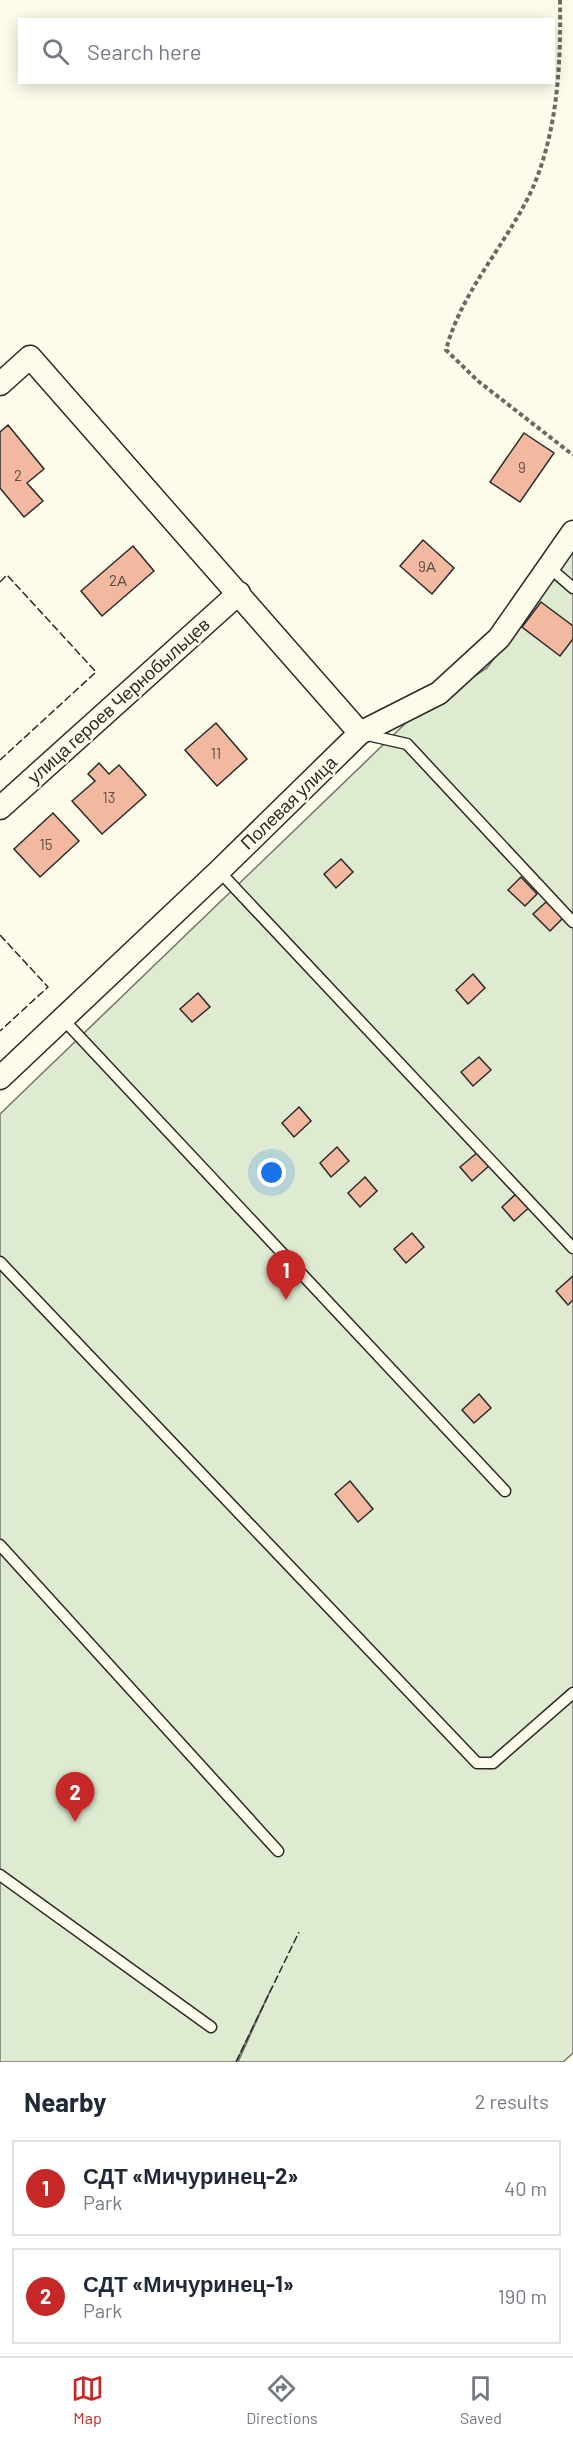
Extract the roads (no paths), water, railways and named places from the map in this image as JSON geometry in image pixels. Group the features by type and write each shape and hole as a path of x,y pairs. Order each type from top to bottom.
{"street":[{"path":"0,384 30,357 360,733"},
{"name":"Полевая улица","path":"0,1078 219,871 360,733 440,693 499,638 573,532"},
{"name":"улица героев Чернобыльцев","path":"0,808 239,593"}],"lane":[{"path":"550,568 573,588"},
{"path":"360,733 407,744 573,922"},
{"path":"219,871 573,1248"},
{"path":"62,1018 505,1491"},
{"path":"0,1262 477,1763 493,1763 573,1693"},
{"path":"0,1545 278,1851"},
{"path":"0,1875 211,2027"}],"place":[{"name":"СДТ «Мичуринец-2»","path":"286,1300"},
{"name":"СДТ «Мичуринец-1»","path":"75,1822"}]}
